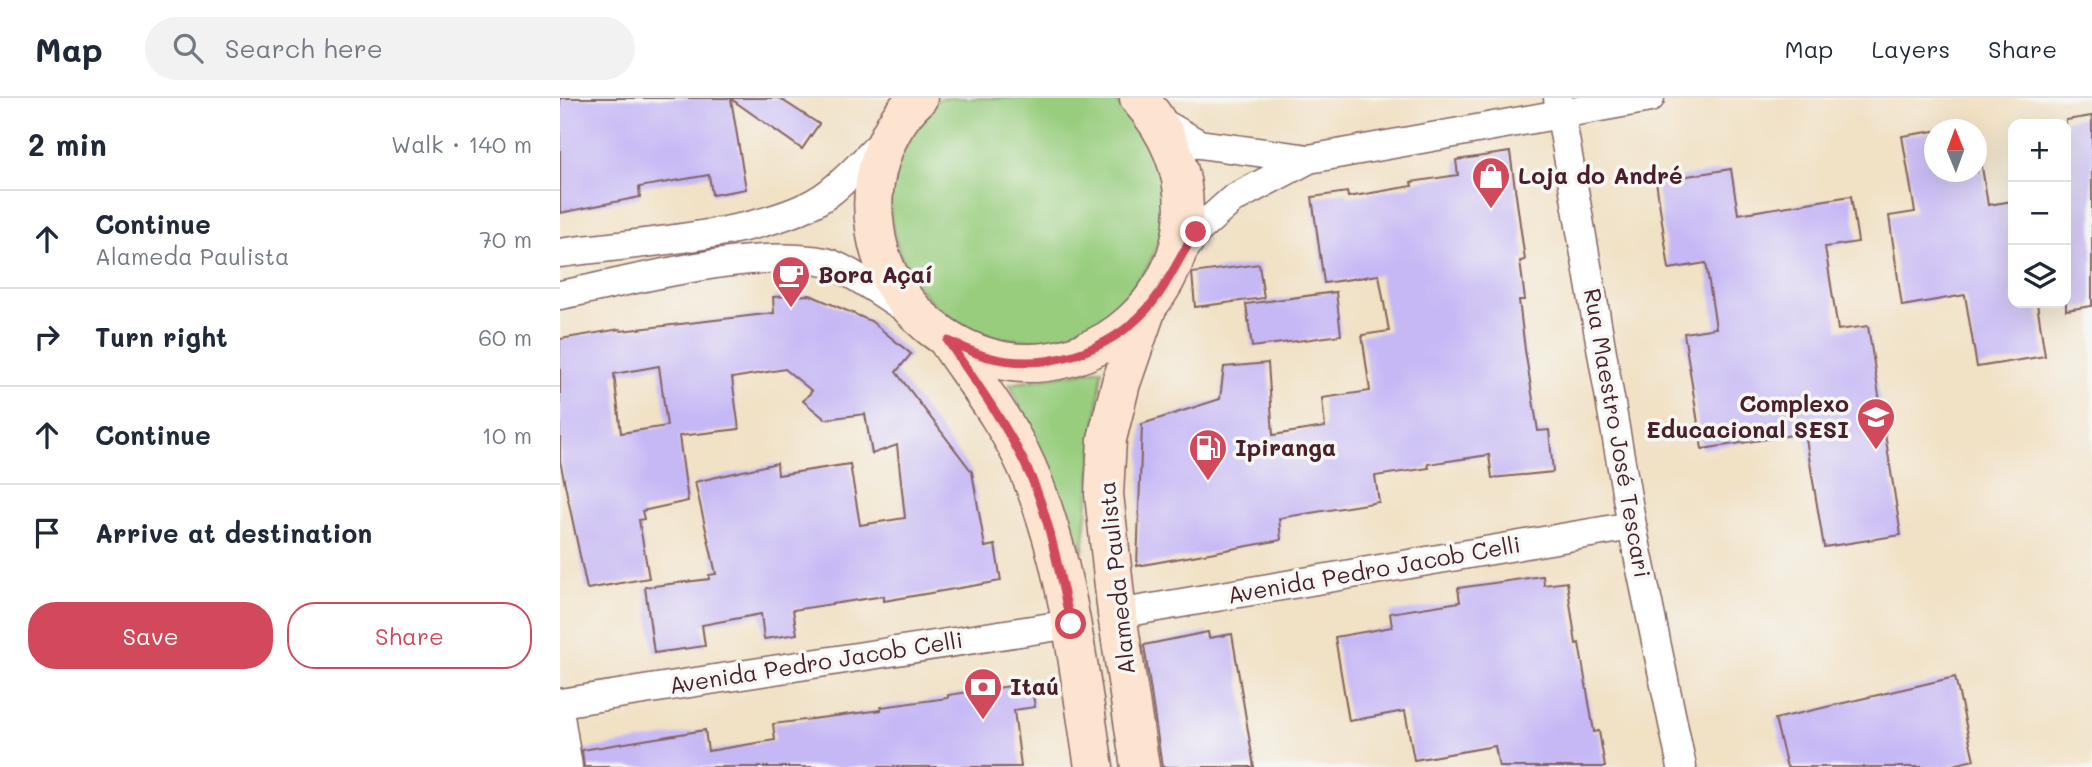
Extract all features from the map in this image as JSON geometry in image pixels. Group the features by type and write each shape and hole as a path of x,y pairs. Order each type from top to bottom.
{"main road":[{"path":"907,110 876,172 872,211 878,249 893,285 917,315 948,341 988,357 1031,362 1074,356 1114,338 1147,309 1174,264 1185,216 1180,167 1149,110"},
{"name":"Alameda Paulista","path":"1140,767 1117,614 1104,494 1107,439 1121,383 1147,309"},
{"name":"Alameda Paulista","path":"948,341 997,414 1026,466 1049,526 1071,624 1094,767"}],"street":[{"path":"1174,264 1196,232 1233,199 1309,159 1559,106 1650,98"},
{"name":"Rua Maestro José Tescari","path":"1559,106 1632,526 1682,767"},
{"path":"560,253 717,231 780,219 828,195 907,110"},
{"path":"1149,110 1199,144 1309,159"},
{"path":"560,295 729,263 763,259 827,262 917,315"},
{"name":"Avenida Pedro Jacob Celli","path":"1117,614 1632,526"},
{"name":"Avenida Pedro Jacob Celli","path":"560,703 1071,624"},
{"path":"560,716 569,767"}],"green space":[{"path":"940,98 1114,98 1142,133 1161,173 1165,196 1163,220 1157,245 1133,290 1097,323 1076,333 1041,340 1008,339 977,331 949,316 925,296 907,270 895,239 890,190 902,145 918,118"},
{"path":"1102,369 1083,551 1010,384"}],"building":[{"path":"560,98 779,98 819,124 802,149 731,99 746,189 712,195 709,175 639,187 640,197 560,213"},
{"path":"2092,116 2092,306 2066,310 2071,308 2071,119"},
{"path":"1924,133 1924,182 1984,182 1988,205 2008,202 2008,308 2038,308 2045,356 1977,367 1965,295 1902,306 1889,216 1915,212 1902,136"},
{"path":"1510,152 1525,260 1520,261 1525,300 1519,300 1525,350 1538,431 1549,430 1553,472 1492,478 1489,455 1428,464 1429,468 1375,476 1379,502 1279,518 1281,540 1137,566 1142,424 1220,399 1224,367 1268,363 1273,435 1325,427 1322,398 1370,391 1362,335 1389,331 1379,275 1324,283 1312,197 1347,192 1348,197 1412,186 1411,182 1458,175 1456,160"},
{"path":"1731,169 1738,214 1851,196 1858,242 1825,247 1838,330 1868,326 1901,535 1824,547 1805,433 1702,449 1684,333 1716,328 1706,263 1669,269 1656,181"},
{"path":"1259,264 1264,298 1195,307 1192,273"},
{"path":"1336,292 1341,335 1252,347 1246,304"},
{"path":"810,295 871,321 911,354 896,372 972,472 985,547 995,545 1001,581 884,601 884,596 793,610 797,634 764,639 761,614 702,625 705,646 654,653 645,587 709,579 709,575 716,574 695,482 777,463 778,475 850,464 860,525 905,518 897,445 872,454 865,414 825,419 803,401 812,391 785,369 732,378 739,429 679,436 688,501 642,511 644,519 639,520 649,578 587,589 560,461 560,339 620,329 774,313 773,297","holes":["659,366 667,426 621,433 614,374"]},
{"path":"1543,576 1544,585 1567,582 1576,644 1579,643 1594,732 1599,731 1605,767 1499,767 1495,746 1414,760 1405,711 1349,721 1335,637 1392,627 1390,613 1460,602 1458,588"},
{"path":"1208,632 1209,638 1232,634 1254,767 1162,767 1144,645"},
{"path":"1955,677 1974,760 1945,767 1787,767 1775,719"},
{"path":"1031,683 1035,707 1014,710 1021,767 584,767 582,750 705,730 708,751 775,740 773,724 881,710 881,707"}],"place":[{"name":"Loja do André","path":"1491,210"},
{"name":"Bora Açaí","path":"791,309"},
{"name":"Complexo Educacional SESI","path":"1876,451"},
{"name":"Ipiranga","path":"1208,482"},
{"name":"Itaú","path":"983,721"}],"route":[{"path":"1071,624 1049,526 1026,466 997,414 948,341 988,357 1031,362 1074,356 1114,338 1147,309 1196,232"}]}
